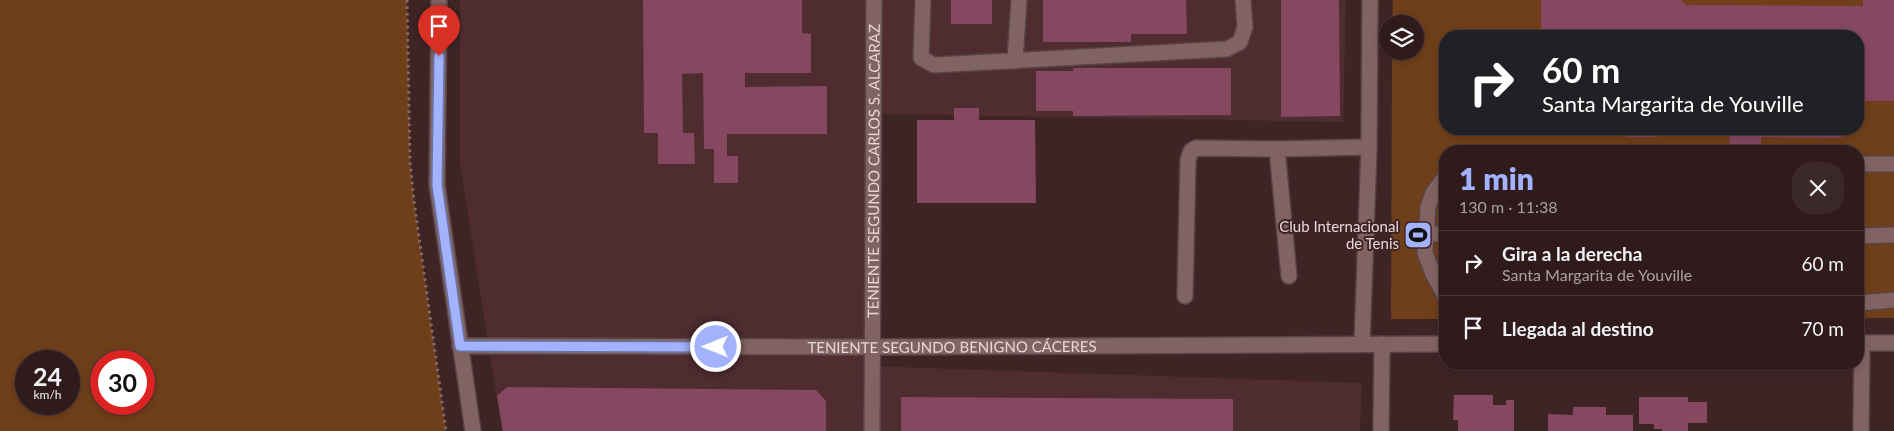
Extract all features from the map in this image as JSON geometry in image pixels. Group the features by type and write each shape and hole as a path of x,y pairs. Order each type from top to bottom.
{"street":[{"path":"440,0 437,185 473,431"},
{"name":"TENIENTE SEGUNDO CARLOS S. ALCARAZ","path":"872,431 874,0"},
{"path":"923,0 921,58 934,65 1226,49 1240,42 1244,27 1243,0"},
{"path":"1015,61 1019,0"},
{"path":"1362,344 1369,147 1370,0"},
{"path":"1185,296 1188,160 1191,152 1196,148 1206,147 1277,149 1369,147"},
{"path":"1277,149 1289,276"},
{"path":"1864,164 1894,164"},
{"path":"1439,186 1433,193 1428,207 1425,253 1432,274 1439,286"},
{"path":"1426,234 1439,234"},
{"path":"1864,236 1894,235"},
{"path":"1864,302 1894,300"},
{"path":"1864,343 1894,343"},
{"path":"1381,431 1382,344"},
{"name":"TENIENTE SEGUNDO BENIGNO CÁCERES","path":"460,346 873,347 1439,344"},
{"path":"1860,370 1861,431"}],"shaded area":[{"path":"0,0 407,0 410,162 446,431 0,431"},
{"path":"460,0 1346,0 1343,122 865,114 868,366 1362,383 1360,431 502,431 460,164"},
{"name":"Club Internacional de Tenis","path":"1393,0 1894,0 1894,318 1864,318 1864,145 1439,145 1439,319 1391,319 1392,60 1424,60 1424,15 1392,15"}],"building":[{"path":"643,0 802,0 802,33 811,34 811,73 745,73 745,87 827,86 827,134 727,134 727,156 738,156 738,183 714,183 714,149 704,149 703,73 682,74 683,133 694,133 695,164 658,164 658,133 644,133"},
{"path":"951,0 992,0 992,24 951,24"},
{"path":"1043,0 1186,0 1187,34 1131,34 1131,42 1043,42"},
{"path":"1281,0 1339,0 1340,116 1281,117"},
{"path":"1541,0 1681,0 1686,5 1863,6 1863,0 1894,0 1894,101 1864,101 1864,30 1541,30"},
{"path":"1073,68 1231,68 1231,115 1073,116 1073,111 1036,111 1036,71 1073,71"},
{"path":"954,108 979,108 979,120 1035,120 1036,203 917,203 917,120 954,120"},
{"path":"1626,135 1657,135 1657,137 1626,137"},
{"path":"1730,135 1841,135 1841,138 1761,137 1761,145 1729,145"},
{"path":"507,387 816,390 826,401 826,431 503,431 497,396"},
{"path":"1454,395 1493,395 1493,405 1506,405 1506,400 1514,400 1514,431 1458,431 1458,420 1453,420"},
{"path":"901,397 1233,399 1233,431 901,431"},
{"path":"1639,397 1688,397 1688,402 1707,402 1707,423 1688,423 1688,431 1662,431 1662,429 1654,429 1654,424 1639,424"},
{"path":"1573,407 1606,407 1606,415 1633,415 1633,431 1548,431 1548,414 1573,415"}],"place":[{"name":"Club Internacional de Tenis","path":"1418,235"}],"route":[{"path":"439,56 437,185 460,346 716,347"}]}
